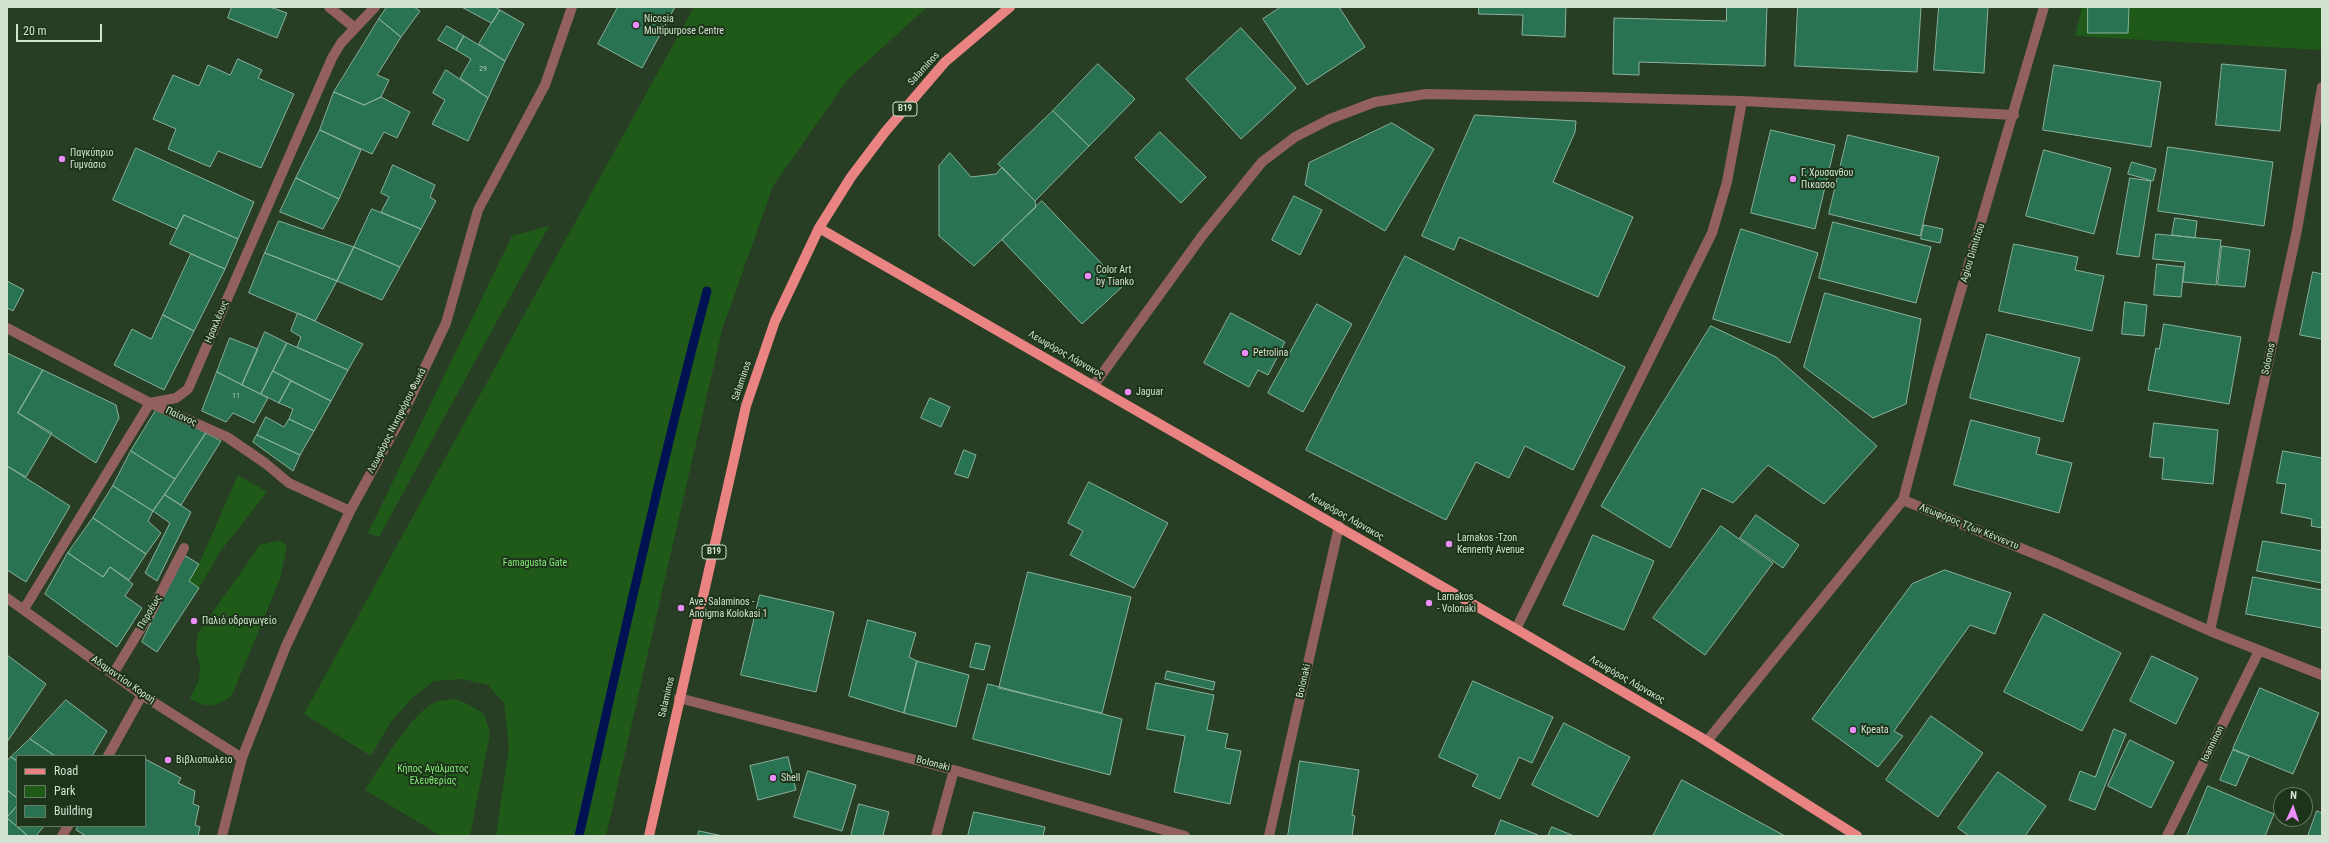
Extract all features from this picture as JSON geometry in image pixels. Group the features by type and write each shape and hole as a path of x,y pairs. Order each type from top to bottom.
{"main road":[{"name":"Salaminos","path":"649,836 746,406 775,321 818,228 851,177 895,121 945,62 1010,7"},
{"name":"Λεωφόρος Λάρνακος","path":"818,228 1094,385 1516,629 1707,741 1857,836"}],"street":[{"path":"329,7 354,28"},
{"name":"Ηρακλέους","path":"150,403 176,398 188,389 332,58 341,43 375,7"},
{"name":"Λεωφόρος Νικηφόρου Φωκά","path":"222,836 242,758 286,646 350,511 400,420 446,323 478,210 545,86 572,7"},
{"name":"Agiou Dimitriou","path":"1903,500 1935,379 2014,115 2044,7"},
{"name":"Solonos","path":"2210,631 2297,230 2322,87"},
{"path":"1094,385 1202,236 1262,162 1295,137 1330,119 1375,102 1426,94 1742,101 2014,115"},
{"path":"1516,629 1712,233 1727,182 1742,101"},
{"name":"Παίονος","path":"7,328 150,403 227,437 265,463 289,483 350,511"},
{"path":"24,609 150,403"},
{"path":"1707,741 1903,500"},
{"name":"Λεωφόρος Τζων Κέννεντυ","path":"1903,500 2057,563 2210,631 2322,675"},
{"name":"Bolonaki","path":"1269,836 1339,526"},
{"name":"Περσέως","path":"113,674 152,610 184,548"},
{"name":"Αδαμαντίου Κοραή","path":"7,598 142,695 242,758"},
{"name":"Ioanninon","path":"2167,836 2259,651"},
{"path":"109,755 142,695"},
{"name":"Bolonaki","path":"679,698 954,770 1185,836"},
{"path":"936,836 954,770"},
{"path":"62,836 67,827"}],"green space":[{"name":"Famagusta Gate","path":"694,7 927,7 848,79 773,186 722,330 606,836 496,836 509,747 504,703 488,685 462,679 434,681 412,698 390,723 371,756 304,714"},
{"path":"2082,7 2322,7 2322,50 2075,36"},
{"path":"549,226 379,537 368,533 512,236"},
{"path":"238,475 267,492 220,552 199,588 189,581 199,564"},
{"path":"280,540 287,546 280,579 232,695 221,702 211,705 196,702 190,698 199,680 200,666 196,650 198,633 260,545"},
{"name":"Κήπος Αγάλματος Ελευθερίας","path":"455,699 468,704 484,714 490,733 470,836 441,836 365,790 397,741 417,716 427,707 436,702"}],"building":[{"path":"232,7 270,7 287,13 277,38 228,18"},
{"path":"387,7 414,7 420,11 401,37 379,19"},
{"path":"462,7 495,7 500,10 492,23"},
{"name":"Nicosia Multipurpose Centre","path":"618,7 675,7 642,68 598,44"},
{"path":"1281,7 1339,7 1365,47 1307,85 1263,19"},
{"path":"1479,7 1566,7 1565,37 1522,35 1523,15 1479,14"},
{"path":"1727,7 1767,7 1765,66 1639,62 1639,75 1613,74 1614,18 1726,21"},
{"path":"1798,7 1921,7 1917,72 1795,66"},
{"path":"1939,7 1988,7 1984,73 1934,70"},
{"path":"2088,7 2129,7 2128,33 2088,33"},
{"path":"500,10 524,24 505,61 479,44"},
{"path":"379,19 401,37 377,75 389,80 381,97 364,105 334,92"},
{"path":"447,26 464,36 456,50 438,40"},
{"path":"1241,28 1296,88 1241,139 1186,79"},
{"path":"464,36 505,61 488,98 460,78 471,59 456,50"},
{"path":"238,59 262,70 258,78 294,94 261,168 218,151 210,167 168,149 176,129 153,119 173,75 199,86 208,65 230,75"},
{"path":"1098,64 1135,99 1089,146 1053,111"},
{"path":"2222,64 2286,70 2280,131 2216,125"},
{"path":"2054,65 2161,82 2151,147 2043,130"},
{"path":"446,70 488,98 468,141 432,124 445,100 433,93"},
{"path":"334,92 364,105 381,97 410,112 397,138 384,132 372,154 320,130"},
{"path":"1053,111 1089,146 1035,201 998,164"},
{"path":"1475,115 1576,121 1575,132 1553,182 1633,217 1598,297 1459,237 1454,250 1422,236"},
{"path":"1392,123 1434,149 1385,231 1305,185 1309,163"},
{"path":"320,130 361,150 339,199 296,178"},
{"name":"Γ. Χρυσανθου Πικασσο","path":"1771,130 1835,145 1815,229 1751,213"},
{"path":"1160,132 1206,177 1181,203 1135,158"},
{"path":"1848,135 1939,157 1920,236 1829,214"},
{"path":"2168,147 2273,162 2264,226 2158,211"},
{"path":"136,148 254,202 238,239 184,215 177,229 113,200"},
{"path":"2044,150 2111,168 2094,234 2026,216"},
{"path":"950,153 971,177 996,174 1002,167 1035,201 1036,207 974,266 939,236 939,166"},
{"path":"2132,162 2156,169 2153,181 2128,174"},
{"path":"393,165 435,185 430,197 436,201 421,229 381,212 389,197 381,193"},
{"path":"296,178 339,199 323,229 280,212"},
{"path":"2130,178 2151,181 2139,257 2117,254"},
{"path":"1294,196 1322,210 1300,255 1272,240"},
{"path":"1042,201 1123,286 1082,324 1002,240"},
{"path":"372,209 421,229 400,267 354,247"},
{"path":"184,215 238,239 225,269 170,244"},
{"path":"2175,218 2197,221 2195,238 2172,235"},
{"path":"279,221 354,247 337,281 265,253"},
{"path":"1833,222 1931,247 1916,303 1819,278"},
{"path":"1924,225 1943,229 1940,243 1921,239"},
{"path":"1741,229 1818,253 1790,343 1713,319"},
{"path":"2156,234 2221,240 2216,285 2183,282 2185,262 2153,259"},
{"path":"2014,244 2078,257 2075,270 2104,276 2092,331 1999,311"},
{"path":"2222,246 2250,250 2245,287 2218,285"},
{"path":"354,247 400,267 382,300 337,281"},
{"path":"265,253 337,281 315,321 249,293"},
{"path":"191,254 225,269 194,331 163,315"},
{"path":"1405,256 1625,367 1573,470 1525,446 1509,478 1476,462 1446,520 1306,450"},
{"path":"2157,264 2184,267 2181,297 2154,295"},
{"path":"2313,272 2322,274 2322,339 2300,335"},
{"path":"7,281 24,290 13,311 7,308"},
{"path":"1825,293 1921,319 1906,404 1873,418 1804,367"},
{"path":"2125,302 2147,305 2144,336 2122,334"},
{"path":"1317,304 1352,324 1303,412 1268,393"},
{"path":"298,313 363,344 348,370 297,347 301,337 291,331"},
{"name":"Petrolina","path":"1231,313 1285,342 1268,375 1258,370 1249,387 1204,363"},
{"path":"163,315 194,331 164,390 114,365 132,329 151,339"},
{"path":"2164,324 2241,337 2229,404 2148,390 2156,348 2159,349"},
{"path":"1711,326 1776,357 1877,446 1824,504 1768,465 1733,503 1702,488 1670,548 1601,506 1639,441"},
{"path":"265,332 287,343 261,394 242,385"},
{"path":"1987,334 2080,358 2063,422 1970,398"},
{"path":"230,338 258,349 242,385 217,372"},
{"path":"287,343 348,370 331,401 273,371"},
{"path":"7,353 43,370 18,413 52,433 26,477 7,466"},
{"path":"43,370 116,405 119,418 96,463 18,413"},
{"path":"273,371 291,381 279,403 261,394"},
{"path":"217,372 268,398 254,423 233,413 226,422 202,411"},
{"path":"291,381 331,401 314,431 289,419 293,409 279,403"},
{"path":"930,398 950,407 941,427 921,418"},
{"path":"158,407 206,433 175,479 131,451"},
{"path":"266,417 284,427 289,419 314,431 300,455 257,435"},
{"path":"1971,420 2040,438 2036,454 2072,463 2059,513 1954,485"},
{"path":"2154,423 2218,430 2213,484 2162,479 2164,458 2150,457"},
{"path":"206,433 221,441 181,505 165,495"},
{"path":"257,435 300,455 293,471 253,442"},
{"path":"964,450 976,455 968,478 955,474"},
{"path":"131,451 175,479 153,511 113,486"},
{"path":"2283,451 2322,458 2322,528 2311,526 2312,519 2281,513 2286,484 2277,483"},
{"path":"7,466 70,506 26,582 7,570"},
{"path":"1089,482 1168,523 1134,588 1070,555 1083,531 1068,523"},
{"path":"113,486 153,511 148,521 161,533 146,554 93,518"},
{"path":"165,495 191,512 157,581 145,573 170,523 153,511"},
{"path":"1756,515 1799,545 1783,568 1740,538"},
{"path":"93,518 146,554 129,580 110,567 103,577 68,553"},
{"path":"1721,526 1773,563 1705,655 1653,618"},
{"path":"1593,535 1654,561 1624,630 1563,605"},
{"path":"2263,541 2322,551 2322,583 2257,571"},
{"path":"68,553 103,577 110,567 133,584 125,596 142,608 117,647 45,594"},
{"path":"184,555 199,564 189,581 199,588 157,652 142,642"},
{"path":"1945,570 2011,593 1995,634 1970,625 1894,731 1903,736 1878,767 1812,719 1912,584"},
{"path":"1028,572 1131,597 1102,713 999,688"},
{"path":"2253,577 2322,590 2322,628 2246,614"},
{"path":"760,595 834,612 816,692 741,675"},
{"path":"2044,614 2121,653 2082,731 2004,692"},
{"path":"868,620 916,633 909,657 917,661 904,713 849,696"},
{"path":"976,643 990,646 984,670 970,667"},
{"path":"7,655 46,684 7,742"},
{"path":"2152,656 2198,678 2176,724 2130,701"},
{"path":"917,661 969,675 956,727 904,713"},
{"path":"1167,671 1215,682 1213,690 1165,679"},
{"path":"1473,681 1553,717 1532,763 1519,757 1500,799 1472,786 1478,775 1439,757"},
{"path":"1156,683 1214,695 1207,730 1228,734 1225,748 1241,751 1230,804 1174,792 1185,736 1147,729"},
{"path":"988,684 1122,719 1110,775 973,739"},
{"path":"2260,688 2319,713 2293,774 2233,749"},
{"path":"66,700 107,731 93,755 54,755 30,739"},
{"path":"1931,716 1983,753 1938,817 1886,780"},
{"path":"1564,723 1630,757 1598,817 1532,785"},
{"path":"2114,729 2126,734 2095,810 2069,800 2080,771 2095,777"},
{"path":"30,739 54,755 16,755 16,760 11,757"},
{"path":"2130,740 2174,762 2151,808 2108,786"},
{"path":"2233,750 2249,756 2236,786 2220,780"},
{"path":"11,757 16,760 16,797 7,790 7,761"},
{"name":"Shell","path":"788,757 796,790 758,800 750,766"},
{"path":"146,760 181,778 178,783 195,791 193,804 199,806 195,825 200,827 198,836 86,836 76,830 78,827 146,827"},
{"path":"1300,761 1359,770 1352,815 1355,816 1352,836 1288,836"},
{"path":"808,771 856,785 842,831 794,817"},
{"path":"1998,772 2046,806 2025,836 1969,836 1958,828"},
{"path":"1682,780 1785,836 1653,836"},
{"path":"2208,786 2273,814 2265,836 2187,836"},
{"path":"7,790 16,797 16,807 7,817"},
{"path":"859,804 889,812 883,835 888,836 851,836"},
{"path":"16,807 16,826 7,818"},
{"path":"2317,811 2322,813 2322,836 2308,836 2311,827 2313,827"},
{"path":"974,812 1045,827 1043,836 968,836"},
{"path":"7,818 28,836 7,836"},
{"path":"1501,820 1538,835 1495,836"},
{"path":"18,827 43,827 36,836 28,836"},
{"path":"1552,827 1574,836 1548,836"},
{"path":"699,831 723,836 698,836"}],"waterway":[{"path":"579,836 656,495 707,291"}],"place":[{"name":"Nicosia Multipurpose Centre","path":"636,25"},
{"name":"Παγκύπριο Γυμνάσιο","path":"62,159"},
{"name":"Γ. Χρυσανθου Πικασσο","path":"1793,179"},
{"name":"Color Art by Tianko","path":"1088,276"},
{"name":"Petrolina","path":"1245,353"},
{"name":"Jaguar","path":"1128,392"},
{"name":"Larnakos -Tzon Kennenty Avenue","path":"1449,544"},
{"name":"Larnakos - Volonaki","path":"1429,603"},
{"name":"Ave. Salaminos - Anoigma Kolokasi 1","path":"681,608"},
{"name":"Παλιό υδραγωγείο","path":"194,621"},
{"name":"Kpeata","path":"1853,730"},
{"name":"Βιβλιοπωλειο","path":"168,760"},
{"name":"Shell","path":"773,778"}]}
